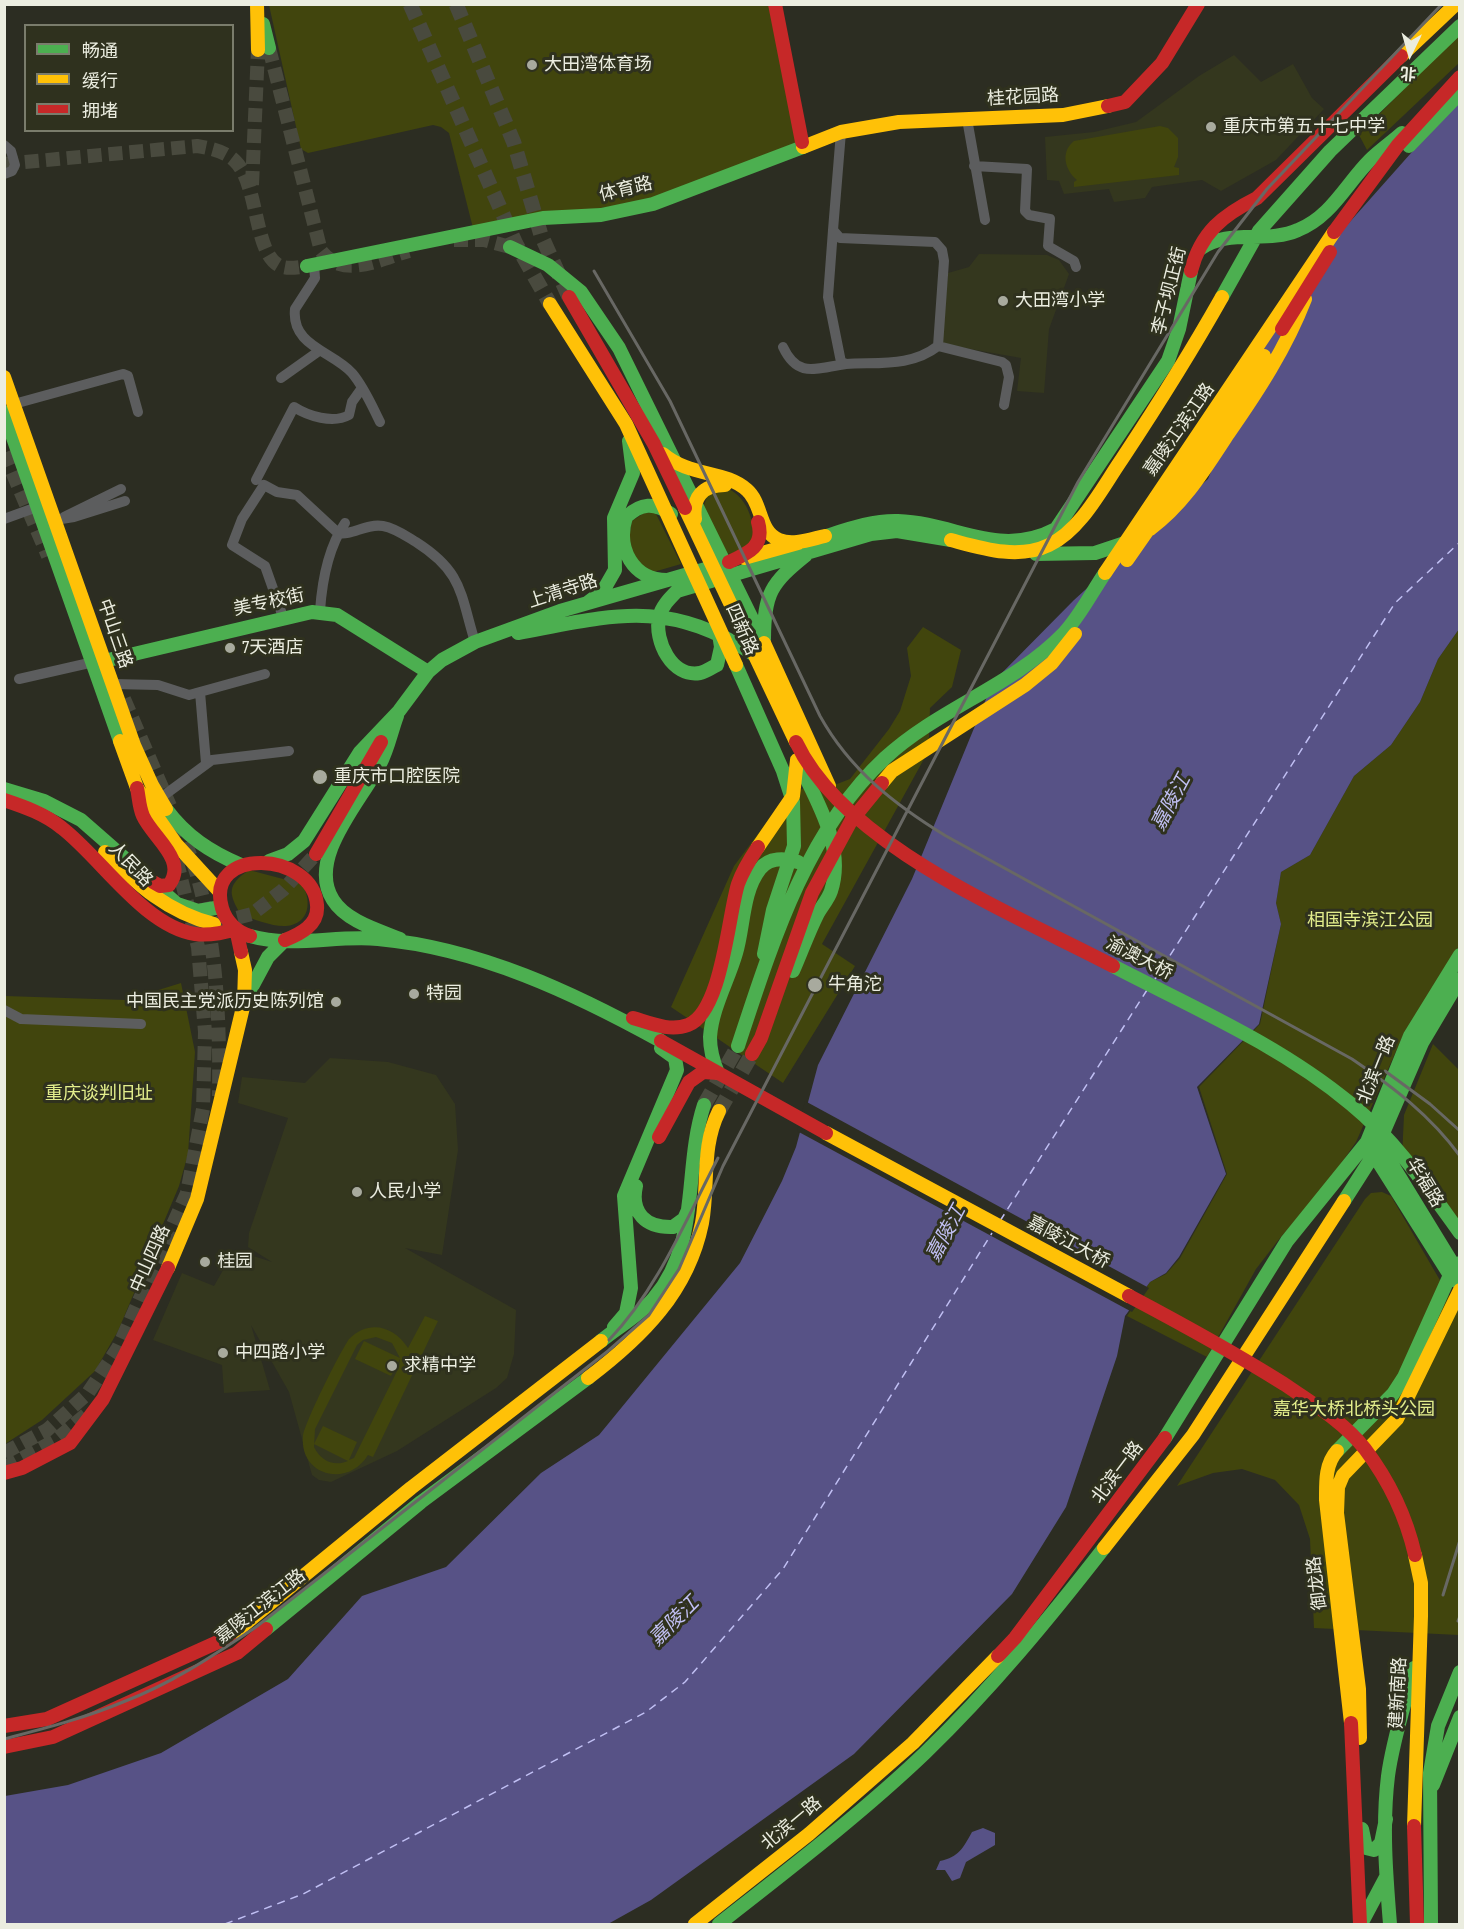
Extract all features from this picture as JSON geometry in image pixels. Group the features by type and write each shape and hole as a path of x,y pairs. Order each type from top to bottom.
{"main road":[{"path":"258,4 263,49"},
{"path":"775,4 803,147"},
{"name":"桂花园路","path":"803,147 841,132 899,122 1063,115 1125,102 1162,63 1198,4"},
{"name":"李子坝正街","path":"960,537 1016,543 1035,540 1056,530 1168,361 1178,341 1196,252 1209,231 1225,216 1257,198 1456,4"},
{"name":"李子坝正街","path":"960,537 1012,553 1055,544 1068,533 1143,429 1179,373 1259,231 1330,151 1460,26"},
{"name":"嘉陵江滨江路","path":"755,994 804,875 852,790 886,756 949,712 1041,656 1065,632 1212,418 1322,246 1379,167 1426,111 1460,77"},
{"name":"嘉陵江滨江路","path":"761,1038 812,893 850,821 892,771 1025,685 1052,663 1082,625 1221,425 1384,174 1460,93"},
{"path":"1196,252 1205,243 1217,238 1263,240 1306,226 1324,215 1341,198 1370,160 1426,111"},
{"name":"体育路","path":"310,266 543,218 601,215 653,204 803,147"},
{"path":"510,247 548,265 581,292 619,348 785,700 835,799"},
{"path":"1012,553 1086,555 1118,548 1168,517 1193,486 1272,370 1294,332 1310,286"},
{"name":"四新路","path":"569,297 654,444 785,700"},
{"name":"四新路","path":"550,304 626,424 671,514 783,771 793,802 794,846 774,910 755,994"},
{"name":"中山三路","path":"4,377 9,408 38,507 98,661 113,684 142,767 175,823 200,847 241,865"},
{"name":"中山三路","path":"9,408 59,518 98,661 137,788 176,844 220,892"},
{"path":"587,603 610,582 615,570 614,518 633,473 626,424"},
{"path":"654,444 668,459 688,472 731,482 744,489 753,497 766,529 774,538 794,542 825,536"},
{"path":"698,531 693,511 695,500 706,487 714,484 731,486 746,494 760,527 761,540 755,551 734,567"},
{"path":"671,514 660,506 645,504 626,517 622,530 624,544 641,574 654,580 673,583 662,603 658,620 666,657 679,671 699,674 717,665 721,647 716,617"},
{"name":"上清寺路","path":"734,567 868,524 899,521 960,537"},
{"name":"上清寺路","path":"269,861 288,854 304,841 360,752 399,711 428,672 442,660 480,640 587,603 871,534 898,531 960,537"},
{"path":"752,1054 818,913 832,890 834,866 831,838 820,804 803,780 800,758 785,700 763,635 764,607 780,576 813,549"},
{"name":"美专校街","path":"98,661 283,617 320,611 337,615 428,672"},
{"path":"480,640 628,614 665,616 694,622 735,640 758,657 785,700"},
{"path":"316,854 399,711"},
{"path":"399,711 380,764 332,848 325,874 328,891 338,906 410,943"},
{"name":"渝澳大桥","path":"800,758 835,799 866,825 934,873 1258,1041 1314,1076 1352,1105 1407,1160 1444,1212"},
{"path":"244,1003 268,957 285,940 303,932 313,923 318,908 313,890 301,876 287,867 269,861 250,861 231,871 220,892 221,907 225,918 236,929 254,936 285,940 351,938 410,943 511,972 657,1026 682,1026 694,1023 703,1013 713,992 739,883 747,865 803,780"},
{"path":"137,788 142,814 176,867 175,878 169,885 160,886 148,879"},
{"name":"人民路","path":"4,789 53,804 82,821 176,903 191,910 207,911 221,907"},
{"path":"33,796 79,826 141,887 170,910 188,919 214,924"},
{"name":"人民路","path":"4,800 46,815 73,833 148,910 169,923 192,933 215,934 236,929"},
{"path":"689,1206 679,1224 673,1227 658,1227 640,1217 633,1206 635,1188 663,1128 684,1075 692,1069 712,1069 709,1049 712,1023 736,951 751,887 761,869 772,860 786,858 802,864 813,874 821,891 818,913"},
{"path":"236,929 245,970 244,1003"},
{"name":"北滨一路","path":"695,1924 809,1834 913,1743 1015,1638 1177,1423 1287,1241 1373,1143 1410,1036 1460,955"},
{"name":"北滨一路","path":"719,1924 818,1846 924,1754 1025,1649 1193,1435 1308,1256 1373,1143 1422,1043 1460,979"},
{"path":"738,1046 755,994"},
{"name":"中山四路","path":"4,1473 22,1468 70,1443 103,1399 163,1280 197,1198 244,1003"},
{"path":"596,1005 671,1054 677,1064 673,1084 624,1196 623,1210 631,1269 626,1313 608,1335"},
{"name":"嘉陵江大桥","path":"596,1005 982,1219 1222,1345 1323,1410 1365,1449 1380,1472"},
{"path":"608,1335 638,1316 651,1303 668,1280 679,1256 689,1206 697,1124 705,1106"},
{"name":"嘉陵江滨江路","path":"4,1747 53,1737 237,1653 421,1502 604,1365 652,1322 681,1285 702,1223 705,1161 712,1125 719,1111"},
{"name":"华福路","path":"1373,1143 1457,1278"},
{"path":"1444,1212 1460,1233"},
{"path":"1444,1212 1460,1242"},
{"path":"1287,1241 1303,1242 1307,1247 1308,1256"},
{"name":"御龙路","path":"1386,1819 1381,1843 1374,1850 1370,1850 1364,1844 1362,1836 1359,1689 1337,1513 1338,1487 1351,1464 1397,1419 1457,1278"},
{"name":"御龙路","path":"1360,1924 1349,1690 1326,1500 1326,1476 1332,1456 1393,1394 1457,1278"},
{"name":"嘉陵江滨江路","path":"4,1726 47,1719 224,1641 411,1488 608,1335"},
{"name":"建新南路","path":"1380,1472 1401,1508 1416,1552 1420,1583 1413,1798 1417,1924"},
{"path":"1390,1924 1386,1876 1386,1819 1391,1760 1419,1649"},
{"path":"1431,1924 1429,1800 1435,1737 1460,1672"},
{"path":"1429,1800 1442,1760 1460,1718"},
{"path":"1442,1760 1460,1747"},
{"path":"1360,1924 1386,1876"}],"street":[{"path":"967,119 985,220"},
{"path":"841,132 828,297 841,362 846,364"},
{"path":"4,145 11,151 15,165 12,171 4,174"},
{"path":"974,166 1027,170 1025,211 1029,215 1050,219 1048,246 1074,261 1076,267"},
{"path":"783,346 789,359 803,370 846,364 911,360 924,357 938,346 944,261 942,250 935,242 840,238 833,230"},
{"path":"310,266 315,278 310,290 295,309 294,320 298,332 319,351 351,371 380,422"},
{"path":"938,346 1002,362 1006,365 1009,377 1004,405"},
{"path":"281,378 319,351"},
{"path":"9,408 123,374 128,376 138,412"},
{"path":"256,480 294,407 318,417 343,418 349,415 352,402 362,388"},
{"path":"283,617 265,566 232,545 235,532 251,502 264,485 277,492 297,495 338,533 345,535 360,527 381,525 399,532 437,556 453,573 480,640"},
{"path":"59,518 121,489"},
{"path":"59,518 74,517 125,501"},
{"path":"4,519 38,507"},
{"path":"320,611 324,576 338,533 345,523"},
{"path":"20,680 98,661"},
{"path":"113,684 158,685 189,695 265,674"},
{"path":"200,692 206,763"},
{"path":"159,799 212,760 289,751"},
{"path":"4,1010 21,1019 141,1024"}],"shaded area":[{"name":"重庆市第五十七中学","path":"1234,55 1261,82 1293,64 1312,98 1324,109 1276,160 1221,191 1202,180 1152,187 1145,198 1114,202 1109,189 1064,194 1059,181 1047,180 1045,137 1094,132 1136,122 1199,76"},
{"name":"大田湾小学","path":"979,254 1047,255 1059,260 1069,274 1049,329 1044,393 1017,391 1021,358 942,344 948,273 969,267"},
{"path":"330,1058 388,1062 436,1075 455,1104 458,1150 442,1255 405,1248 516,1310 514,1354 507,1378 496,1388 397,1451 331,1482 319,1480 312,1475 289,1392 251,1325 270,1390 224,1393 222,1365 153,1340 182,1273 214,1286 230,1258 244,1253 272,1262 248,1247 249,1233 288,1118 238,1103 242,1077 305,1083"}],"green space":[{"name":"大田湾体育场","path":"269,5 769,5 798,144 652,200 473,228 449,133 441,127 433,125 308,153 301,149"},
{"path":"1459,33 1459,63 1367,150 1359,135"},
{"path":"1160,126 1168,128 1178,138 1178,157 1174,167 1179,168 1179,175 1074,187 1074,182 1077,180 1067,166 1066,156 1067,150 1074,141"},
{"path":"728,489 741,498 752,521 753,530 751,545 731,554 725,553 703,508 708,494"},
{"path":"655,512 681,564 650,573 643,569 634,557 630,536 632,521 644,513"},
{"path":"923,627 961,650 952,687 930,708 929,737 924,759 822,944 855,966 783,1083 671,1007 734,866 784,799 804,788 837,784 850,779 889,729 900,711 911,676 907,648"},
{"name":"相国寺滨江公园","path":"1459,629 1459,946 1404,1033 1356,1142 1320,1194 1280,1238 1256,1269 1207,1357 1127,1316 1150,1282 1166,1274 1180,1258 1227,1174 1199,1087 1260,1024 1281,924 1276,903 1281,872 1310,855 1354,776 1391,745 1420,702 1438,659"},
{"path":"249,870 302,884 308,904 307,911 300,921 281,926 241,915 234,901 232,890 237,880"},
{"name":"重庆谈判旧址","path":"181,983 195,1052 188,1154 179,1186 118,1331 95,1371 42,1420 5,1444 5,996 126,1000"},
{"path":"1433,1044 1459,1070 1459,1240 1402,1158 1404,1115"},
{"name":"嘉华大桥北桥头公园","path":"1382,1192 1391,1196 1459,1313 1459,1635 1314,1628 1310,1539 1299,1505 1275,1480 1242,1469 1213,1473 1177,1486 1365,1199 1371,1193"},
{"path":"425,1316 438,1321 373,1457 368,1455 359,1466 348,1472 326,1473 316,1468 304,1449 305,1428 349,1339 365,1329 381,1328 396,1334 408,1348","holes":["376,1337 392,1343 400,1358 364,1341 355,1359 391,1376 400,1359 399,1367 354,1458 349,1460 357,1442 323,1426 314,1444 315,1429 357,1345 363,1340","314,1444 348,1461 328,1462 320,1456"]}],"water":[{"name":"嘉陵江","path":"1459,99 1459,629 1438,659 1420,702 1391,745 1354,776 1310,855 1281,872 1276,903 1281,924 1259,1024 1197,1087 1226,1174 1179,1257 1166,1273 1150,1282 1125,1316 1117,1356 1066,1507 1012,1594 854,1754 651,1900 608,1924 5,1924 5,1796 68,1785 161,1753 288,1679 362,1596 446,1567 541,1473 599,1435 740,1263 782,1181 796,1147 818,1065 912,879 993,682 1074,600 1208,479 1284,296"},
{"path":"983,1828 995,1833 995,1845 966,1862 960,1878 952,1881 945,1870 936,1870 940,1861 960,1851 972,1832"}],"pier":[{"path":"805,1101 1149,1288 1132,1312 797,1131"}],"ferry route":[{"path":"1155,979 1395,603 1460,542"},
{"path":"1000,1221 1147,990"},
{"path":"225,1924 303,1894 646,1712 685,1682 783,1569 992,1233"}],"tunnel":[{"path":"410,4 516,244 550,304"},
{"path":"456,4 514,143 541,235 569,297"},
{"path":"269,48 321,251 330,260 351,266 374,262 409,251"},
{"path":"252,185 258,50"},
{"path":"4,164 197,146 217,150 235,161 243,172 261,236 273,261 286,268 307,266"},
{"path":"454,240 484,240 510,247"},
{"path":"4,453 48,556"},
{"path":"124,699 170,806"},
{"path":"177,823 197,875 209,930 218,1013 219,1096"},
{"path":"217,923 252,914 283,890 316,854"},
{"path":"4,1453 47,1430 88,1393 118,1348 187,1193 203,1109 205,1032 198,947 176,858"},
{"path":"704,1105 738,1046"},
{"path":"719,1111 752,1054"},
{"path":"4,1468 56,1440 90,1411"}],"railway":[{"path":"4,1739 79,1718 141,1695 192,1668 240,1638 608,1351 649,1315 679,1269 723,1166 1078,482 1218,252 1267,189 1442,4"},
{"path":"594,271 670,401 820,716 845,753 860,770 892,799 946,836 1352,1059 1410,1103 1436,1127 1460,1156"},
{"path":"1385,1071 1430,1104 1460,1131"},
{"path":"609,1340 657,1276 718,1158"},
{"path":"1443,1595 1460,1540"},
{"path":"1458,1621 1460,1616"}],"traffic: fast":[{"path":"263,24 269,48"},
{"path":"1222,297 1259,231 1330,151 1460,26"},
{"path":"1409,146 1460,93"},
{"path":"1200,249 1223,239 1286,234 1310,224 1329,208 1370,160 1402,133"},
{"path":"307,266 543,218 601,215 653,204 803,147 802,142"},
{"path":"510,247 548,265 581,292 619,348 764,643"},
{"path":"817,539 857,527 888,521 919,523 977,537 1015,541 1056,529 1168,361 1179,329 1191,271"},
{"path":"4,412 120,741"},
{"path":"587,603 603,591 615,570 614,518 633,473 629,441"},
{"path":"667,580 655,579 636,568 626,551 623,529 626,517 642,507 659,507 671,514"},
{"path":"719,634 721,647 717,665 702,672 690,673 673,664 662,647 659,637 659,617 664,606 677,591 871,534 897,531 951,540"},
{"path":"1036,554 1095,553 1128,542"},
{"path":"764,639 766,611 772,591 777,582 806,555"},
{"path":"269,861 288,854 304,841 360,752 399,711 428,672 442,660 475,642 560,611 723,564"},
{"path":"738,1046 778,930 794,892 812,855 833,820 857,787 906,740 999,683 1044,652 1081,612 1105,573"},
{"path":"104,661 312,612 337,615 428,672"},
{"path":"518,633 612,617 666,618 694,625 723,637 755,655"},
{"path":"736,665 783,771 793,802 794,846 773,910 764,954"},
{"path":"397,716 380,764 340,830 331,848 326,866 327,884 333,900 346,914 363,924 400,939"},
{"path":"793,971 814,922 830,894 835,859 828,828 801,768"},
{"path":"4,789 44,801 81,820 177,904 198,911 221,907"},
{"path":"166,809 199,842 241,865"},
{"path":"718,1073 711,1047 711,1026 739,943 750,888 760,869 768,862 783,859 798,862"},
{"path":"250,936 282,941 378,939 453,952 525,975 594,1006 661,1041"},
{"path":"246,998 268,957 285,940"},
{"path":"1165,1438 1287,1241 1367,1142 1410,1036 1460,955"},
{"path":"1113,966 1266,1045 1324,1083 1382,1133 1410,1165 1460,1233"},
{"path":"1344,1201 1374,1154 1422,1043 1460,979"},
{"path":"614,1327 626,1313 631,1288 624,1196 677,1070 675,1058 661,1048"},
{"path":"601,1341 648,1304 669,1277 679,1254 685,1230 694,1154 704,1105"},
{"path":"1375,1137 1454,1266 1460,1285"},
{"path":"1369,1147 1453,1280"},
{"path":"636,1186 635,1204 642,1217 648,1222 663,1227 673,1227 684,1219 688,1210"},
{"path":"1337,1451 1393,1394 1404,1377 1454,1266 1460,1263"},
{"path":"266,1629 421,1502 588,1378"},
{"path":"719,1924 850,1819 925,1753 1018,1654 1104,1548"},
{"path":"1390,1924 1385,1850 1386,1794 1393,1749 1414,1668"},
{"path":"1431,1924 1430,1773 1438,1726 1460,1672"},
{"path":"1433,1785 1460,1717"},
{"path":"1362,1829 1366,1848 1374,1850 1381,1843 1386,1819"},
{"path":"1361,1924 1386,1877"}],"traffic: slow":[{"path":"257,4 258,50"},
{"path":"1401,56 1456,4"},
{"path":"803,147 841,132 899,122 1063,115 1108,106"},
{"path":"1105,573 1334,232"},
{"path":"951,540 1000,551 1025,552 1049,545 1061,538 1090,507 1186,358 1222,297"},
{"path":"1150,529 1184,497 1211,460 1271,369 1305,299"},
{"path":"550,304 626,424 736,665"},
{"path":"1127,560 1221,425 1264,356"},
{"path":"4,377 134,745 166,809"},
{"path":"663,454 684,467 728,479 747,490 756,502 767,530 779,540 796,542 825,536"},
{"path":"695,519 695,504 701,494 711,487 725,485"},
{"path":"685,508 796,742"},
{"path":"744,558 798,543"},
{"path":"882,783 892,771 1025,685 1052,663 1075,634"},
{"path":"764,643 829,786"},
{"path":"120,741 137,788 176,844 220,892"},
{"path":"758,847 793,796 797,760"},
{"path":"105,852 154,896 182,912 214,924"},
{"path":"168,1268 197,1199 244,1003 245,970 241,952"},
{"path":"588,1378 644,1329 674,1292 686,1271 702,1223 710,1138 719,1111"},
{"path":"826,1133 1129,1296"},
{"path":"1104,1548 1193,1435 1344,1201"},
{"path":"1360,1738 1359,1689 1337,1513 1338,1487 1343,1475 1397,1419 1460,1290"},
{"path":"229,1637 411,1488 601,1341"},
{"path":"1337,1451 1328,1468 1326,1500 1351,1723"},
{"path":"1414,1826 1421,1616 1421,1583 1415,1555"},
{"path":"695,1924 809,1834 913,1743 998,1656"}],"traffic: jam":[{"path":"775,4 802,142"},
{"path":"1108,106 1125,102 1162,63 1198,4"},
{"path":"1191,271 1195,257 1207,235 1215,226 1234,211 1257,198 1401,56"},
{"path":"1334,232 1398,145 1460,77"},
{"path":"1282,329 1330,252"},
{"path":"569,297 654,444 685,508"},
{"path":"729,562 754,548 759,537 758,522"},
{"path":"316,854 381,742"},
{"path":"796,742 820,779 852,814 892,845 982,900 1113,966"},
{"path":"752,1054 761,1038 812,893 851,821 882,783"},
{"path":"137,788 143,816 167,849 174,867 174,876 169,885 160,886 153,882"},
{"path":"4,800 34,811 55,823 77,841 141,905 158,918 176,928 195,934 205,935 236,929 241,952"},
{"path":"633,1018 674,1028 688,1025 700,1017 716,983 738,884 758,847"},
{"path":"250,936 236,929 226,918 222,908 221,888 229,874 243,866 261,863 280,866 298,874 311,887 317,905 317,912 312,923 302,932 285,940"},
{"path":"661,1041 826,1133"},
{"path":"659,1137 689,1082 703,1072 718,1073"},
{"path":"4,1473 22,1468 70,1443 103,1399 168,1268"},
{"path":"1129,1296 1265,1372 1338,1422 1357,1439 1389,1487 1402,1513 1415,1555"},
{"path":"998,1656 1015,1638 1165,1438"},
{"path":"4,1747 53,1737 237,1653 266,1629"},
{"path":"4,1726 47,1719 229,1637"},
{"path":"1351,1723 1360,1924"},
{"path":"1414,1826 1417,1924"}],"place":[{"name":"大田湾体育场","path":"532,65"},
{"name":"重庆市第五十七中学","path":"1211,127"},
{"name":"大田湾小学","path":"1003,301"},
{"name":"7天酒店","path":"230,648"},
{"name":"重庆市口腔医院","path":"320,777"},
{"name":"牛角沱","path":"815,985"},
{"name":"特园","path":"414,994"},
{"name":"中国民主党派历史陈列馆","path":"336,1002"},
{"name":"人民小学","path":"357,1192"},
{"name":"桂园","path":"205,1262"},
{"name":"中四路小学","path":"223,1353"},
{"name":"求精中学","path":"392,1366"}]}
